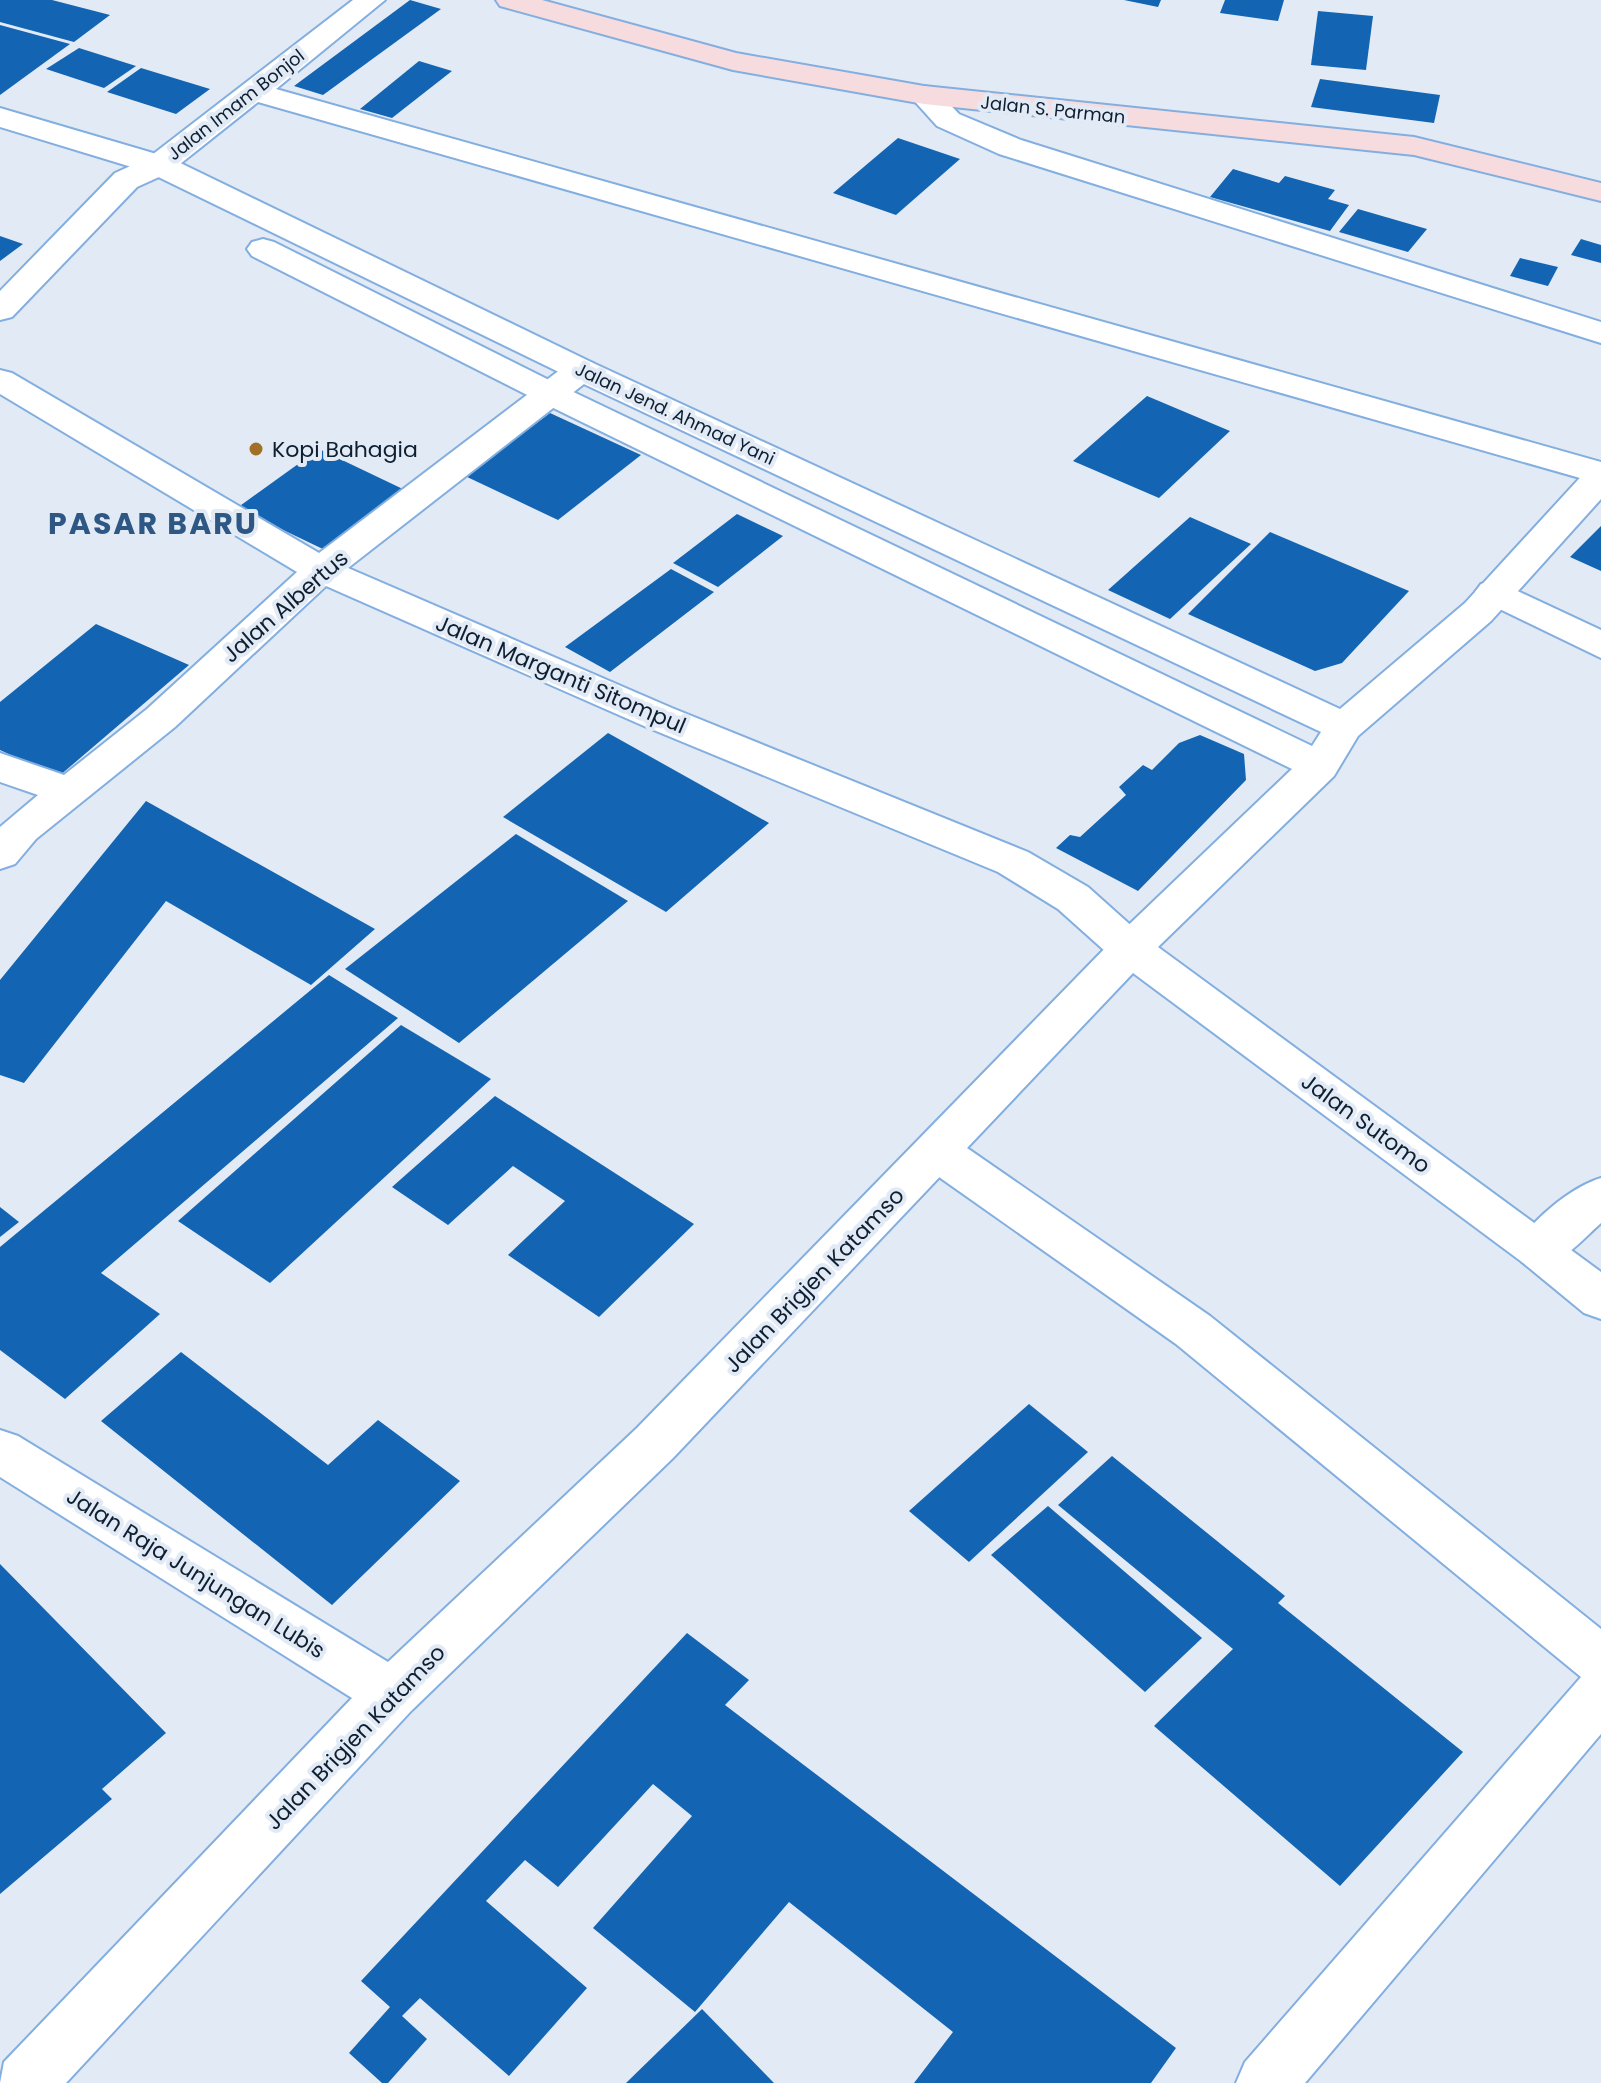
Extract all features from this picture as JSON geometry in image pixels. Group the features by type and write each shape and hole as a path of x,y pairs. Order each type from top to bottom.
{"main road":[{"name":"Jalan S. Parman","path":"510,0 733,61 924,95 1283,135 1414,146 1601,192"}],"street":[{"name":"Jalan Imam Bonjol","path":"0,310 126,180 159,165 371,0"},
{"path":"251,91 1601,475"},
{"path":"924,95 948,120 1010,147 1601,333"},
{"name":"Jalan Jend. Ahmad Yani","path":"0,117 159,165 581,370 1332,747"},
{"name":"Jalan Jend. Ahmad Yani","path":"0,144 126,180 551,394 1332,747"},
{"name":"Jalan Albertus","path":"0,854 65,790 161,718 321,570 581,370"},
{"name":"Jalan Marganti Sitompul","path":"0,380 321,570 658,717 1013,862 1073,898 1130,949"},
{"name":"Jalan Brigjen Katamso","path":"25,2083 392,1694 655,1443 1130,949 1332,747 1478,612 1601,475"},
{"path":"1494,592 1601,646"},
{"path":"0,767 65,790"},
{"name":"Jalan Sutomo","path":"1130,949 1539,1249 1601,1299"},
{"path":"938,1152 1193,1330 1601,1661"},
{"path":"1539,1249 1601,1196"},
{"name":"Jalan Raja Junjungan Lubis","path":"0,1451 392,1694"},
{"path":"1266,2083 1601,1694"}],"building":[{"path":"0,0 52,0 110,15 74,42 0,22"},
{"path":"410,0 441,9 323,95 294,86"},
{"path":"1124,0 1161,0 1158,7"},
{"path":"1225,0 1284,0 1278,21 1220,13"},
{"path":"1318,11 1373,16 1366,70 1311,65"},
{"path":"0,25 70,44 0,95"},
{"path":"79,48 136,66 104,88 46,69"},
{"path":"419,61 452,71 392,118 360,109"},
{"path":"141,68 210,89 176,114 107,92"},
{"path":"1320,79 1440,95 1434,123 1311,107"},
{"path":"898,138 960,159 896,215 833,193"},
{"path":"1233,169 1279,183 1285,176 1335,190 1328,199 1349,205 1330,231 1210,197"},
{"path":"1358,209 1427,229 1408,252 1339,232"},
{"path":"0,236 23,244 0,261"},
{"path":"1581,239 1601,245 1601,263 1571,255"},
{"path":"1520,258 1558,267 1548,286 1510,276"},
{"path":"1147,396 1230,431 1159,498 1073,461"},
{"path":"550,413 641,455 558,520 465,476"},
{"path":"319,449 407,491 327,551 237,508"},
{"path":"737,514 783,536 718,587 673,563"},
{"path":"1190,517 1251,544 1170,619 1108,590"},
{"path":"1601,526 1601,571 1570,557"},
{"path":"1270,532 1409,591 1342,663 1315,671 1188,614"},
{"path":"671,569 714,592 610,672 565,647"},
{"path":"96,624 189,665 58,777 0,750 0,702"},
{"path":"608,733 769,823 666,912 503,817"},
{"path":"1200,735 1244,754 1246,780 1138,891 1056,848 1070,835 1080,837 1126,795 1119,787 1143,765 1152,770 1179,743"},
{"path":"146,801 375,929 311,985 166,901 24,1083 0,1075 0,980"},
{"path":"516,834 628,901 459,1043 345,969"},
{"path":"329,975 398,1018 101,1273 160,1314 65,1399 0,1350 0,1247"},
{"path":"401,1025 491,1079 270,1283 178,1221"},
{"path":"495,1096 694,1224 599,1317 508,1255 565,1201 513,1166 448,1225 392,1187"},
{"path":"0,1207 19,1222 0,1237"},
{"path":"181,1352 328,1465 378,1420 460,1481 332,1605 101,1421"},
{"path":"1029,1404 1088,1452 969,1562 909,1511"},
{"path":"1112,1456 1285,1596 1278,1603 1463,1752 1340,1886 1154,1726 1233,1649 1058,1505"},
{"path":"1048,1506 1202,1638 1145,1692 991,1555"},
{"path":"0,1564 166,1733 102,1789 112,1799 0,1894"},
{"path":"687,1633 749,1680 725,1705 1176,2048 1151,2083 914,2083 953,2032 789,1902 695,2012 593,1928 692,1816 653,1784 558,1887 525,1860 486,1901 587,1988 509,2076 420,1998 402,2016 427,2039 388,2083 382,2083 349,2053 390,2007 361,1981"},
{"path":"702,2009 774,2083 626,2083"}],"place":[{"name":"Kopi Bahagia","path":"256,449"}],"district":[{"name":"PASAR BARU","path":"153,524"}]}
